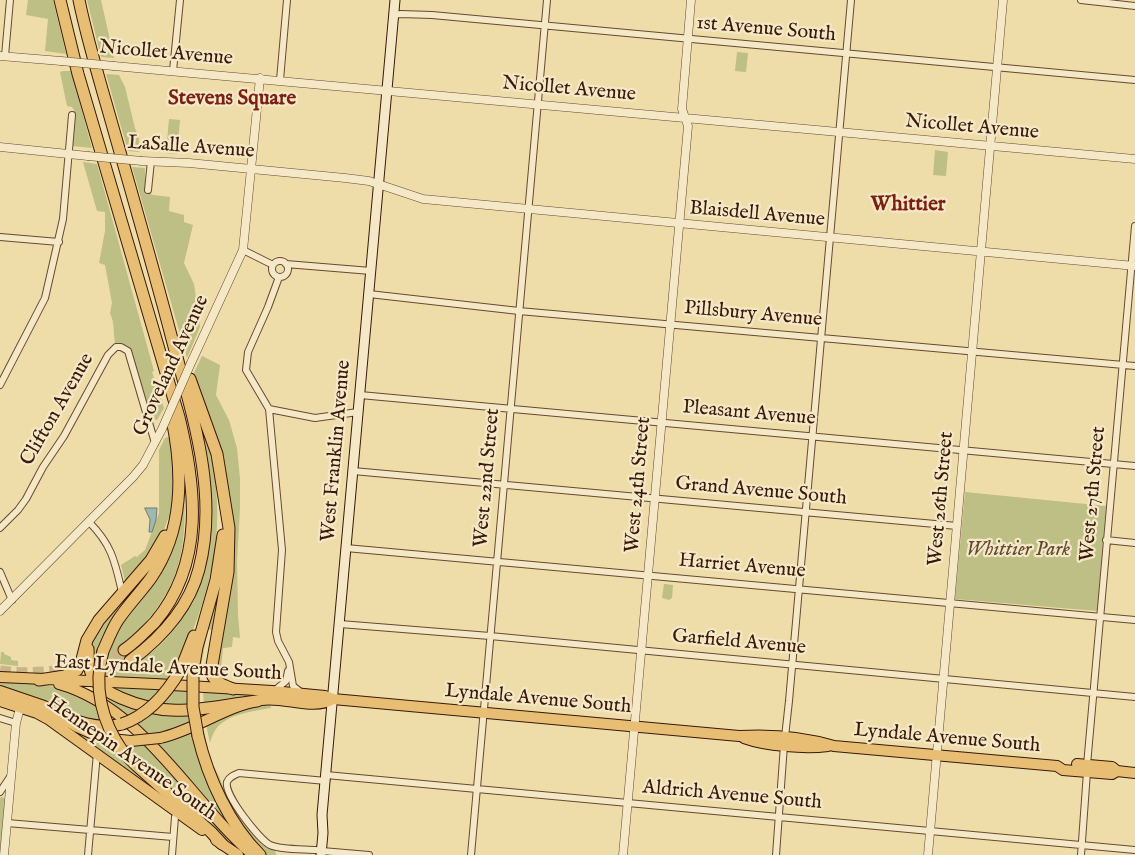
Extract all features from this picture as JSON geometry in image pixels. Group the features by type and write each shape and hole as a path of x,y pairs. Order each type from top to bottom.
{"highway":[{"path":"60,0 78,74 185,442 193,499 192,528 186,563 174,596 151,625 136,641 124,650"},
{"path":"79,0 91,50 160,292 174,338 210,430 218,458 228,516 229,550 225,589 211,671 216,681 233,689"},
{"path":"130,661 164,631 185,603 193,588 198,571 206,530 201,452 160,292"},
{"path":"145,301 177,444 180,484 176,518 164,556 152,577 117,622 103,651 99,676 101,703 110,730 123,752 222,844"},
{"path":"218,458 224,505 222,544 216,584 197,647 193,670 193,707 198,736 209,772 238,827 260,855"},
{"path":"39,680 65,676 77,670 90,635 103,614 151,560 164,539 175,510 180,484"},
{"path":"51,710 79,723 89,726 107,727 138,718 154,704 170,686 180,669 212,585 222,544"},
{"path":"90,635 88,662 94,682 104,690 128,701 148,708 166,711 201,710 257,701"}],"main road":[{"name":"West Franklin Avenue","path":"319,853 324,832 322,815 395,0"},
{"name":"East Lyndale Avenue South","path":"0,677 274,691 325,696 333,699"},
{"name":"Hennepin Avenue South","path":"39,680 74,689 106,707 128,723 143,736 253,855"},
{"path":"0,691 38,703 90,733 131,741 160,738 178,733 257,701 274,700 325,704 333,699"},
{"name":"Lyndale Avenue South","path":"333,699 739,736 757,743 785,741 816,748 834,746 1057,766 1061,770 1087,769 1112,774 1117,771 1135,774"},
{"name":"Hennepin Avenue South","path":"0,700 48,719 238,855"}],"street":[{"path":"3,56 10,0"},
{"path":"173,71 180,0"},
{"path":"280,80 287,0"},
{"name":"West 22nd Street","path":"471,855 548,0"},
{"name":"West 24th Street","path":"623,855 688,126 682,110 691,0"},
{"path":"776,855 851,0"},
{"name":"West 26th Street","path":"928,855 950,602 954,526 963,450 1003,0"},
{"path":"1081,0 1135,6"},
{"name":"1st Avenue South","path":"394,15 432,15 1135,80"},
{"name":"Nicollet Avenue","path":"3,56 387,89 1135,159"},
{"name":"Groveland Avenue","path":"0,612 133,477 162,429 243,250 260,78"},
{"path":"0,385 44,298 63,219 72,115"},
{"name":"LaSalle Avenue","path":"0,147 345,178 369,181 378,185"},
{"path":"148,190 150,161"},
{"name":"Blaisdell Avenue","path":"378,185 423,199 1133,266"},
{"name":"West 27th Street","path":"1081,855 1106,540 1133,266 1135,226"},
{"path":"0,237 58,242"},
{"path":"243,250 273,265"},
{"path":"280,277 275,276 272,272 273,265 279,261 286,264 371,270"},
{"path":"286,264 287,272 283,277 280,277 248,352 246,370 269,409 282,550 276,632 278,641 290,664 294,686 303,694"},
{"name":"Pillsbury Avenue","path":"369,294 519,311 1135,366"},
{"name":"Clifton Avenue","path":"0,528 26,499 43,467 64,436 108,355 116,347 121,347 128,351 155,443"},
{"name":"Pleasant Avenue","path":"360,395 1135,466"},
{"path":"269,409 315,418 358,412"},
{"name":"Grand Avenue South","path":"353,471 954,526"},
{"path":"89,522 101,534 112,552 122,592"},
{"path":"1106,540 1135,543"},
{"name":"Harriet Avenue","path":"346,548 497,560 1135,620"},
{"path":"0,572 12,600"},
{"name":"Garfield Avenue","path":"340,624 490,636 1135,697"},
{"path":"274,691 287,680 288,667 286,655"},
{"path":"4,855 16,723 20,708"},
{"path":"0,718 16,723"},
{"path":"88,855 97,753"},
{"name":"Aldrich Avenue South","path":"319,853 275,847 263,840 228,792 227,782 233,775 239,773 477,788 1135,850"},
{"path":"0,792 11,776"},
{"path":"172,855 175,817 178,813"},
{"path":"7,823 173,838"},
{"path":"319,853 369,855"}],"green space":[{"path":"28,0 53,0 66,54 45,51 48,19 26,15"},
{"path":"87,0 101,0 114,58 101,57"},
{"path":"737,52 748,53 746,72 735,71"},
{"path":"71,71 92,148 72,146 74,110 72,107 67,106 60,72"},
{"path":"106,74 119,75 125,87 139,139 139,152 128,151"},
{"path":"169,119 180,120 177,154 166,153"},
{"path":"935,150 948,152 946,176 933,175"},
{"path":"83,162 97,164 154,371 152,372 164,408 157,420 151,418 131,351 128,346 115,343 110,313 112,303 105,265 99,263 105,231 105,212 97,211"},
{"path":"132,167 145,168 145,182 148,193 170,197 169,211 184,215 184,222 193,225 184,263 194,284 200,327 187,358"},
{"path":"202,356 220,365 216,395 229,420 237,448 240,479 237,562 240,638 233,637 232,647 223,648 220,678 214,675 230,509 192,377"},
{"path":"205,431 210,446 214,472 217,528 209,580 202,605 183,655 171,681 102,677 109,643 146,588 184,493 185,518 183,540 180,560 174,579 153,613 121,647 134,665 161,644 182,620 196,592 206,562 211,530 212,498 203,432"},
{"path":"172,436 176,473 171,511 162,535 151,555 125,581 121,565 135,556 137,557 145,550 159,513 159,450 165,438"},
{"name":"Whittier Park","path":"965,492 1106,506 1097,611 955,599"},
{"path":"160,556 138,589 95,677 90,641 97,628"},
{"path":"221,568 216,631 208,629 200,671 197,671"},
{"path":"664,584 673,585 672,598 669,600 662,598"},
{"path":"1,652 11,657 11,660 18,661 18,666 0,664"},
{"path":"0,682 40,684 59,688 77,695 98,707 103,725 63,711 65,710 64,702 48,703 0,687"},
{"path":"105,687 165,689 150,706"},
{"path":"172,690 188,690 189,709 157,708"},
{"path":"203,691 276,695 204,708"},
{"path":"102,693 145,710 130,719 103,699"},
{"path":"14,701 112,742 192,818"},
{"path":"270,704 271,708 241,714 227,720 216,729 210,743 206,724 255,705"},
{"path":"153,712 190,714 191,724 149,737 135,724"},
{"path":"203,726 210,760 219,776 226,795 259,841 264,846 275,850 276,855 264,855 253,845 215,780 199,728"},
{"path":"192,731 233,830 155,743"},
{"path":"146,744 246,855 221,837 122,745"},
{"path":"0,798 5,799 0,852"}],"water":[{"path":"145,508 157,508 152,532 149,532 150,520"}],"tunnel":[{"path":"0,671 30,673 64,670 96,662 124,650"},
{"path":"69,678 112,669 130,661"}],"district":[{"name":"Stevens Square","path":"232,100"},
{"name":"Whittier","path":"908,206"}]}
